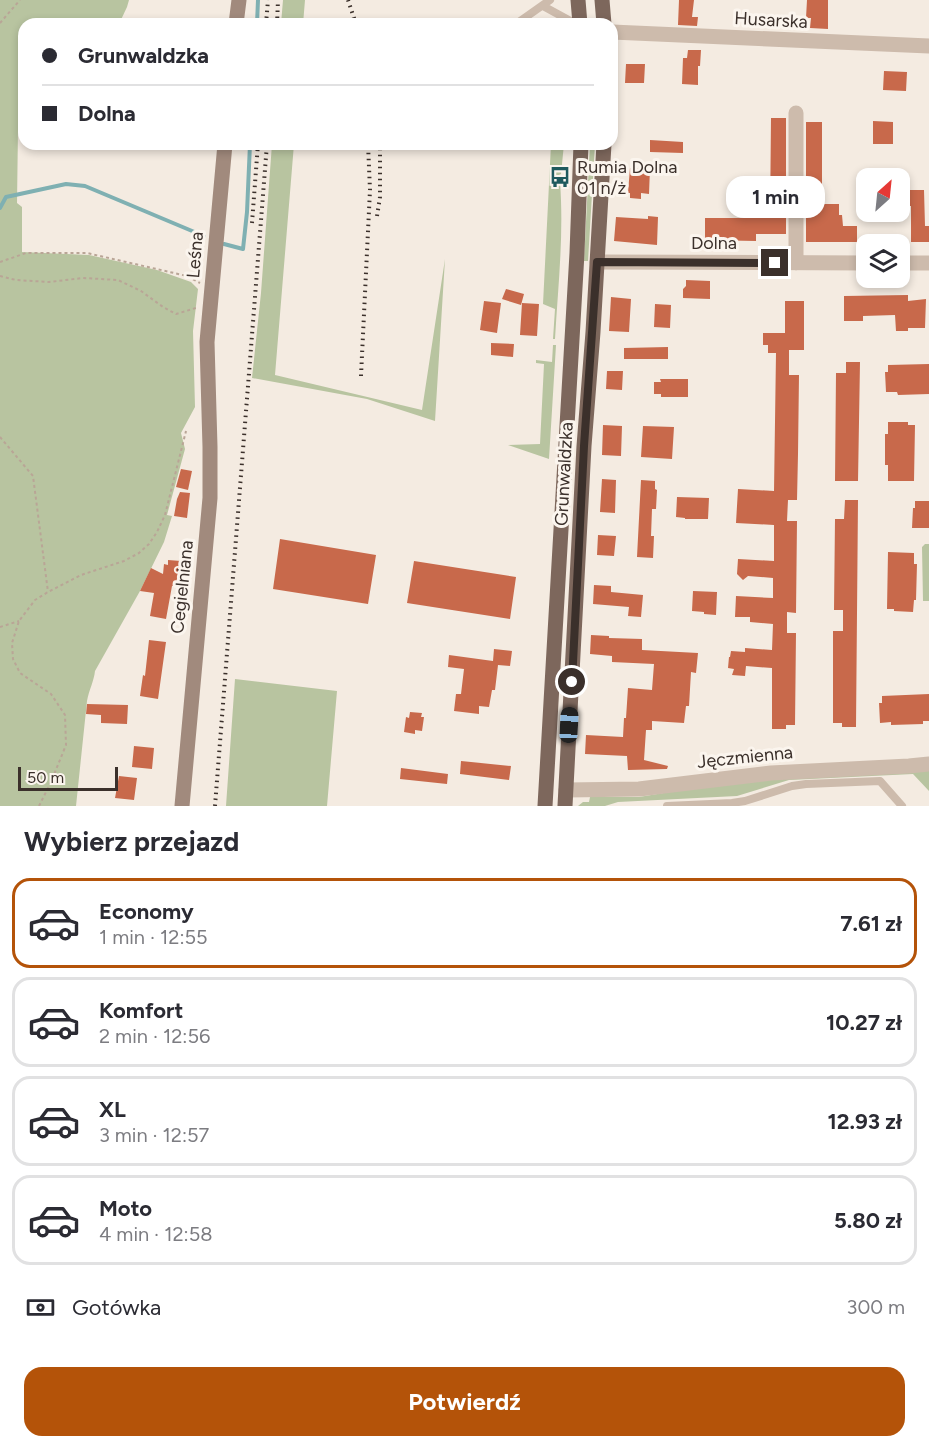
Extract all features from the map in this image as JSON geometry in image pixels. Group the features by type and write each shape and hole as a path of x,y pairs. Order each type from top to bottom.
{"main road":[{"path":"578,0 578,18"},
{"path":"602,0 604,18"},
{"name":"Grunwaldzka","path":"545,806 581,150"},
{"name":"Grunwaldzka","path":"565,806 584,446 604,150"}],"street":[{"path":"237,18 239,0"},
{"name":"Husarska","path":"618,32 929,46"},
{"path":"796,113 796,263"},
{"name":"Leśna","path":"207,371 209,307 224,150"},
{"name":"Dolna","path":"597,262 856,263"},
{"path":"910,263 929,263"},
{"name":"Cegielniana","path":"182,806 210,498 207,371"},
{"name":"Jęczmienna","path":"566,790 639,789 771,773 929,764"}],"lane":[{"path":"525,18 550,0"},
{"path":"543,6 566,18"},
{"path":"667,806 745,801 792,786 806,784 880,781 902,806"}],"path":[{"path":"0,23 20,0"},
{"path":"0,262 26,253 87,253 188,276 202,284"},
{"path":"0,276 16,280 49,282 83,278 118,280 141,291 176,314 200,306"},
{"path":"39,806 66,745 65,715 51,694 20,673 13,659 12,643 19,621 35,600 48,592 81,575 124,561 139,553 149,544 158,532 165,515 186,432"},
{"path":"0,438 33,476 48,592"},
{"path":"0,627 19,621"}],"green space":[{"path":"0,0 129,0 122,18 18,18 17,203 22,207 22,252 89,255 157,270 191,282 198,289 193,331 195,407 181,433 185,449 167,515 172,516 164,542 140,591 95,671 87,701 76,806 0,806"},
{"path":"283,0 305,0 304,18 282,18"},
{"path":"272,150 294,150 275,375 422,410 445,259 435,421 367,399 252,378"},
{"path":"551,150 563,150 558,181 560,182 561,202 561,241 555,339 553,339 555,309 543,304"},
{"path":"590,150 595,150 588,261 584,261"},
{"path":"553,345 556,345 549,459 508,445 540,444 544,364 536,363 536,360 552,362"},
{"path":"929,544 929,601 923,601 922,547"},
{"path":"235,679 337,691 327,806 226,806"},
{"path":"929,769 929,791 913,774 789,780 737,796 578,806 583,802 589,802 590,797 639,797 706,786 780,778"}],"building":[{"path":"679,0 694,0 692,17 698,17 697,26 678,25"},
{"path":"807,0 828,0 828,29 810,28 811,18 806,18"},
{"path":"688,50 701,50 698,85 682,84 683,58 687,58"},
{"path":"626,64 645,64 644,83 625,83"},
{"path":"884,71 907,72 906,91 883,90"},
{"path":"771,118 786,118 786,234 756,234 756,241 705,240 705,218 770,218"},
{"path":"873,121 893,122 893,144 873,144"},
{"path":"806,122 822,122 822,204 839,204 839,215 842,215 843,226 857,226 856,242 806,242"},
{"path":"650,140 683,142 683,153 650,152"},
{"path":"630,168 650,168 649,194 641,193 641,199 630,198 630,193 628,193"},
{"path":"910,190 924,190 925,226 929,226 929,242 911,242"},
{"path":"648,216 658,217 657,245 614,241 616,217 648,219"},
{"path":"686,280 710,281 710,299 683,298"},
{"path":"506,289 524,294 521,305 502,299"},
{"path":"908,295 908,301 926,299 925,328 896,331 895,315 863,316 863,321 844,321 844,296"},
{"path":"611,297 631,299 629,332 609,331"},
{"path":"484,301 501,303 497,333 480,330"},
{"path":"785,301 804,301 804,350 789,350 789,375 799,375 797,500 788,500 787,521 797,521 796,613 787,612 787,633 796,633 795,725 786,725 786,729 772,729 772,668 746,666 745,676 732,675 734,669 728,668 731,651 745,652 745,648 772,650 773,624 750,622 750,617 735,617 736,596 773,598 773,578 748,576 743,580 737,574 738,559 774,561 774,525 736,523 738,489 774,491 776,353 768,353 768,345 763,345 763,333 785,333"},
{"path":"522,303 539,304 537,336 520,335"},
{"path":"655,304 671,305 670,328 654,327"},
{"path":"491,343 514,344 513,357 491,355"},
{"path":"668,347 668,359 624,359 624,348"},
{"path":"846,362 860,362 858,481 835,481 836,373 846,373"},
{"path":"929,364 929,394 898,395 897,392 886,392 885,372 888,372 888,365"},
{"path":"607,371 623,371 622,390 606,389"},
{"path":"660,379 688,379 688,397 661,397 661,394 654,394 654,382 661,382"},
{"path":"888,422 908,422 908,425 915,425 914,481 888,481 888,465 885,465 885,434 888,434"},
{"path":"603,425 622,426 621,456 602,455"},
{"path":"643,426 674,427 672,459 641,457"},
{"path":"181,469 192,471 188,490 176,487"},
{"path":"602,479 616,480 615,513 600,512"},
{"path":"641,480 655,481 657,490 656,509 652,509 653,558 637,557"},
{"path":"180,492 190,493 187,518 174,516"},
{"path":"677,497 709,498 708,519 676,517"},
{"path":"845,500 858,500 856,727 842,727 842,723 833,723 833,631 843,631 843,610 834,610 835,519 844,519"},
{"path":"915,501 929,501 929,528 912,528"},
{"path":"598,535 616,536 614,556 597,555"},
{"path":"280,539 376,555 368,604 273,589"},
{"path":"888,552 914,553 914,564 917,564 916,600 914,600 913,612 887,609"},
{"path":"168,560 181,561 179,586 172,586 166,619 150,616 154,593 140,591 151,568 163,574 164,564 168,565"},
{"path":"414,561 516,577 510,619 407,603"},
{"path":"594,585 611,586 611,592 643,595 641,617 628,616 629,607 593,604"},
{"path":"693,591 717,592 716,615 692,611"},
{"path":"591,635 642,639 642,650 698,653 696,673 691,672 689,706 686,706 684,723 652,721 652,730 646,730 644,760 668,766 667,769 628,770 627,756 585,754 586,735 623,737 628,688 652,690 654,664 612,662 612,656 590,654"},
{"path":"149,640 166,642 158,699 140,696"},
{"path":"494,649 512,651 510,666 498,665 495,690 492,690 489,707 479,706 479,714 454,711 456,694 461,694 464,669 448,667 449,655 493,661"},
{"path":"929,694 929,721 923,721 923,724 880,723 879,703 882,703 882,696"},
{"path":"87,704 128,705 127,724 101,723 101,715 86,714"},
{"path":"410,712 422,713 421,717 424,717 422,731 415,730 415,734 404,732 406,717 409,718"},
{"path":"134,746 154,748 152,769 132,767"},
{"path":"461,761 511,766 509,780 460,774"},
{"path":"401,768 448,774 447,784 400,779"},
{"path":"119,776 137,778 134,800 115,798"}],"waterway":[{"path":"257,18 258,0"},
{"path":"224,244 243,249 250,150"},
{"path":"0,208 6,197 66,184 85,186 204,236"}],"railway":[{"path":"266,18 268,0"},
{"path":"277,18 278,0"},
{"path":"348,0 354,18"},
{"path":"252,223 258,150"},
{"path":"215,806 267,150"},
{"path":"361,376 370,190 368,150"},
{"path":"377,216 380,197 380,150"}],"place":[{"name":"Rumia Dolna 01 n/ż","path":"560,177"}],"route":[{"path":"572,682 584,446 597,262 775,263"}]}
